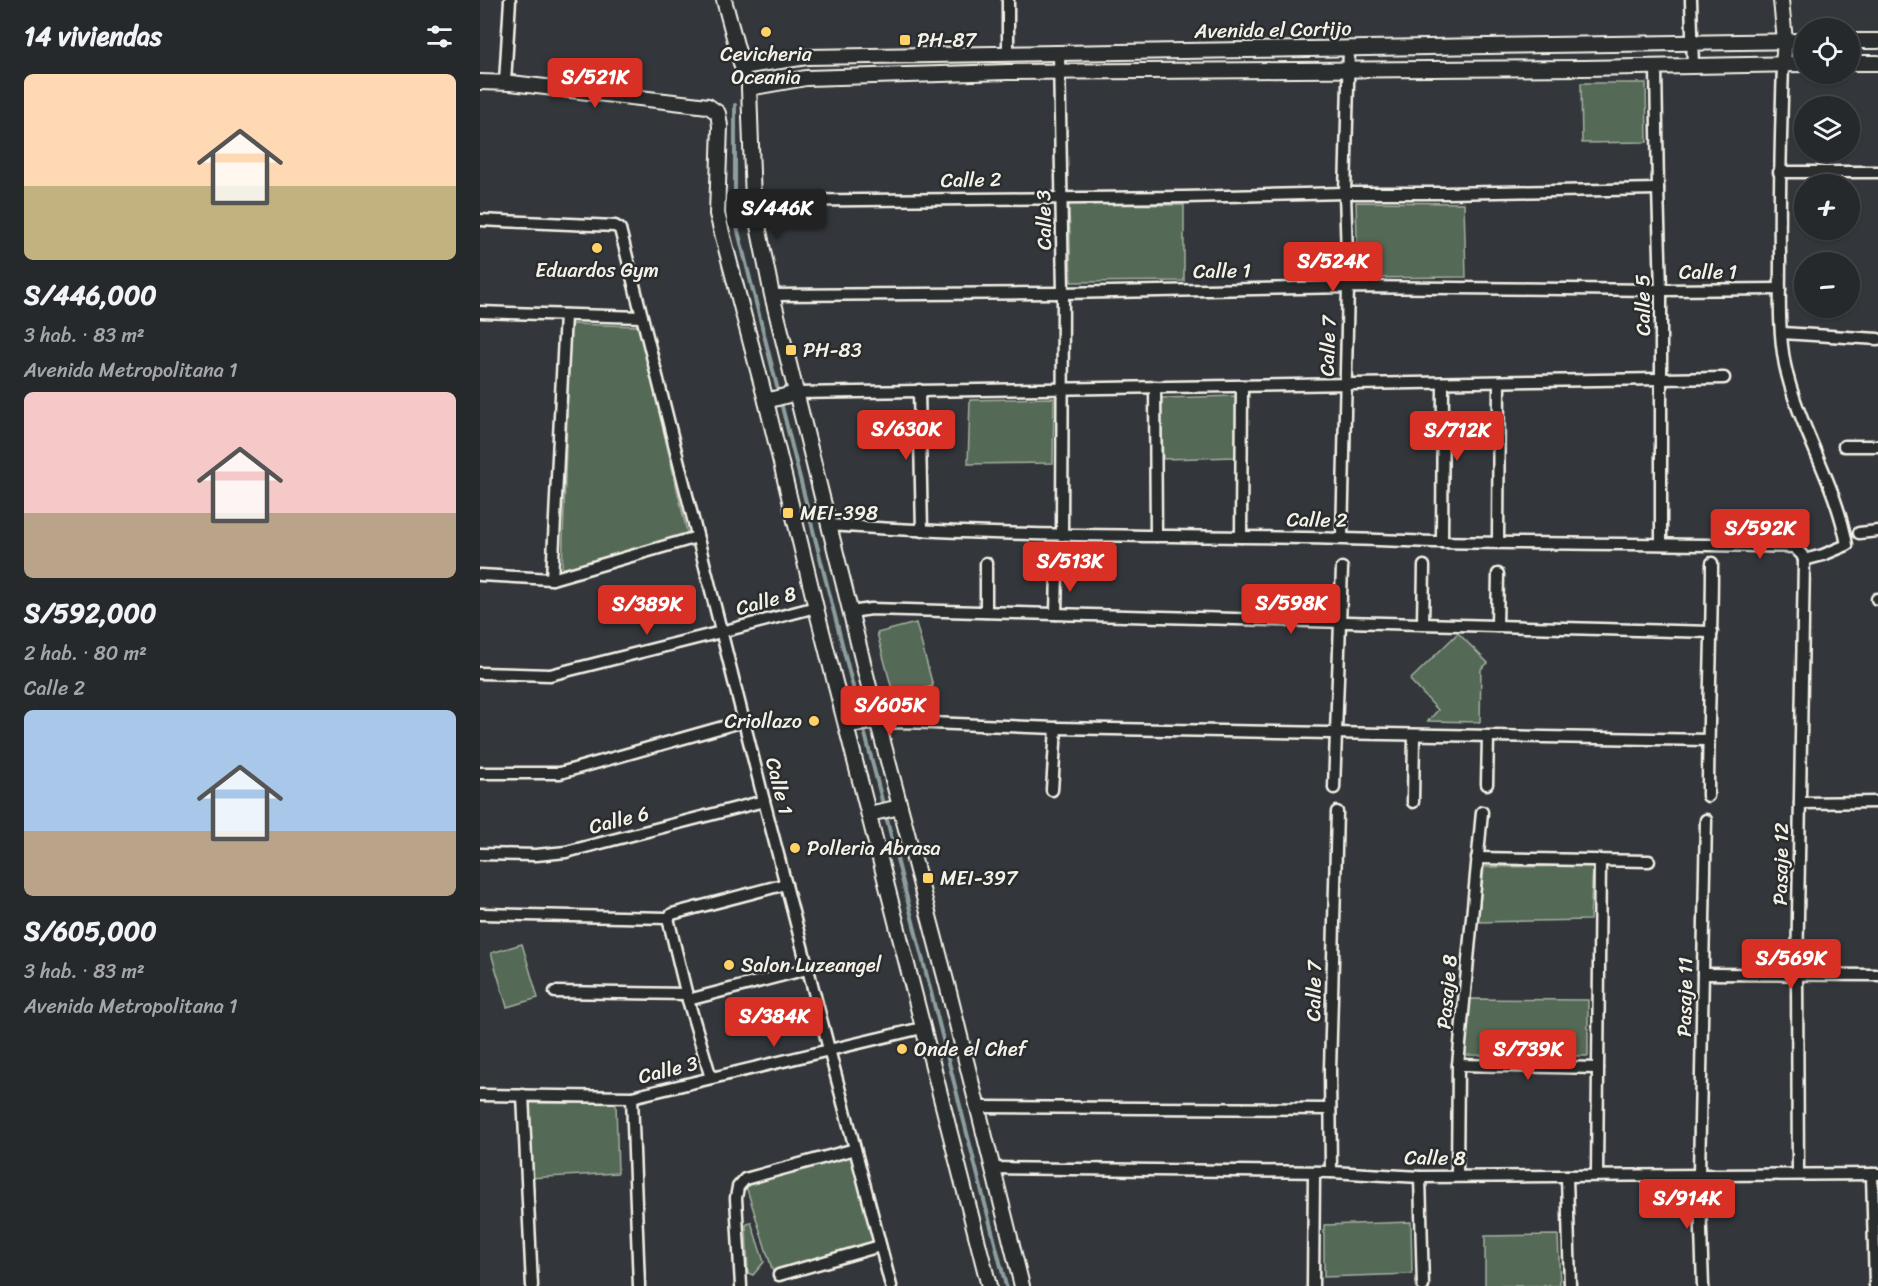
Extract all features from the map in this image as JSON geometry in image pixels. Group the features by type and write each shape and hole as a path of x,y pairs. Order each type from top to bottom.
{"street":[{"path":"505,82 510,0"},
{"path":"724,0 749,88 753,201 793,394 829,525 897,808 946,981 1022,1286"},
{"path":"1008,0 1008,53"},
{"path":"1691,0 1693,66"},
{"path":"1781,0 1785,41 1779,172 1780,289 1785,362 1791,389 1844,525 1847,545 1823,555 1803,557"},
{"name":"Avenida el Cortijo","path":"742,67 807,57 1794,41"},
{"path":"1860,41 1878,41"},
{"name":"Calle 7","path":"1342,538 1348,287 1345,193 1349,48"},
{"name":"Calle 3","path":"1059,53 1064,293 1062,535"},
{"path":"1860,63 1878,63"},
{"name":"Avenida el Cortijo","path":"749,88 806,78 1059,72 1794,64"},
{"name":"Calle 5","path":"1656,67 1661,290 1661,543"},
{"path":"480,82 505,82 708,106 718,113 720,126 717,214 769,400 816,607 872,813 922,1028 989,1286"},
{"path":"1779,172 1878,172"},
{"name":"Calle 2","path":"753,201 1658,189"},
{"name":"Calle 1","path":"480,220 615,226 620,230 807,969 891,1286"},
{"name":"Calle 1","path":"772,295 1064,293 1348,287 1780,289"},
{"path":"480,312 642,317"},
{"path":"552,579 565,315"},
{"path":"1782,333 1878,339"},
{"path":"769,400 793,394 919,390 1724,378"},
{"path":"1498,542 1499,382"},
{"path":"1442,542 1443,383"},
{"path":"1241,537 1242,386"},
{"path":"1155,387 1156,536"},
{"path":"919,390 922,531"},
{"path":"1844,446 1878,446"},
{"name":"Calle 2","path":"829,525 922,531 1062,535 1342,538 1442,542 1661,543 1794,547 1803,557"},
{"path":"1859,533 1878,531"},
{"path":"480,575 552,579 697,537"},
{"name":"Pasaje 12","path":"1798,1174 1797,976 1803,557"},
{"path":"986,563 986,612"},
{"path":"1708,796 1712,563"},
{"path":"1423,624 1424,566"},
{"path":"1334,788 1342,568"},
{"path":"1056,614 1057,571"},
{"path":"1497,626 1498,574"},
{"name":"Calle 8","path":"480,673 550,675 816,607"},
{"path":"851,612 871,609 1712,632"},
{"path":"480,773 560,773 744,722"},
{"path":"850,727 905,722 1056,728 1708,740"},
{"path":"1052,790 1056,728"},
{"path":"1413,802 1414,735"},
{"path":"1487,784 1488,737"},
{"name":"Calle 6","path":"480,854 536,855 566,852 764,801"},
{"path":"1800,803 1878,802"},
{"path":"872,813 897,808"},
{"name":"Calle 7","path":"1331,1172 1330,1108 1337,812"},
{"name":"Pasaje 8","path":"1457,1176 1458,1065 1482,812"},
{"name":"Pasaje 11","path":"1703,1286 1700,1174 1706,820"},
{"path":"1477,858 1649,861"},
{"path":"1597,1175 1600,860"},
{"path":"480,914 668,918 672,914 786,884"},
{"path":"668,918 687,997 711,1078"},
{"path":"555,992 687,997 807,969"},
{"path":"1703,974 1878,975"},
{"name":"Calle 3","path":"480,1095 632,1097 922,1028"},
{"path":"1458,1065 1598,1068"},
{"path":"523,1095 532,1286"},
{"path":"632,1097 639,1286"},
{"path":"977,1107 1330,1108"},
{"path":"741,1286 736,1198 738,1187 745,1179 855,1149"},
{"name":"Calle 8","path":"993,1168 1331,1172 1420,1177 1875,1174"},
{"path":"1313,1286 1314,1173"},
{"path":"1875,1174 1875,1286"},
{"path":"1567,1176 1570,1286"},
{"path":"1420,1177 1423,1286"},
{"path":"779,1275 880,1246"}],"green space":[{"path":"1581,83 1646,83 1647,142 1582,143"},
{"path":"1356,202 1464,203 1466,277 1358,278"},
{"path":"1069,204 1184,205 1184,281 1071,282"},
{"path":"570,324 639,326 688,536 562,569"},
{"path":"1236,396 1237,457 1163,459 1161,398"},
{"path":"1054,398 1053,463 968,464 970,400"},
{"path":"916,623 933,686 894,697 877,633"},
{"path":"1458,633 1488,663 1481,669 1480,722 1428,721 1438,710 1410,680"},
{"path":"1593,866 1590,920 1478,922 1484,867"},
{"path":"522,944 538,998 507,1007 491,953"},
{"path":"1470,999 1588,1000 1588,1056 1465,1055"},
{"path":"526,1103 616,1103 618,1173 529,1178"},
{"path":"850,1154 875,1244 773,1272 745,1183"},
{"path":"751,1222 764,1262 753,1275 748,1273 746,1225"},
{"path":"1411,1222 1412,1274 1324,1277 1324,1225"},
{"path":"1558,1235 1560,1286 1485,1286 1485,1236"}],"waterway":[{"path":"735,105 735,219 1006,1286"}],"place":[{"name":"Cevicheria Oceania","path":"766,32"},
{"name":"PH-87","path":"905,40"},
{"name":"Eduardos Gym","path":"597,248"},
{"name":"PH-83","path":"791,350"},
{"name":"MEI-398","path":"788,513"},
{"name":"Criollazo","path":"814,721"},
{"name":"Polleria Abrasa","path":"795,848"},
{"name":"MEI-397","path":"928,878"},
{"name":"Salon Luzeangel","path":"729,965"},
{"name":"Onde el Chef","path":"902,1049"}]}
